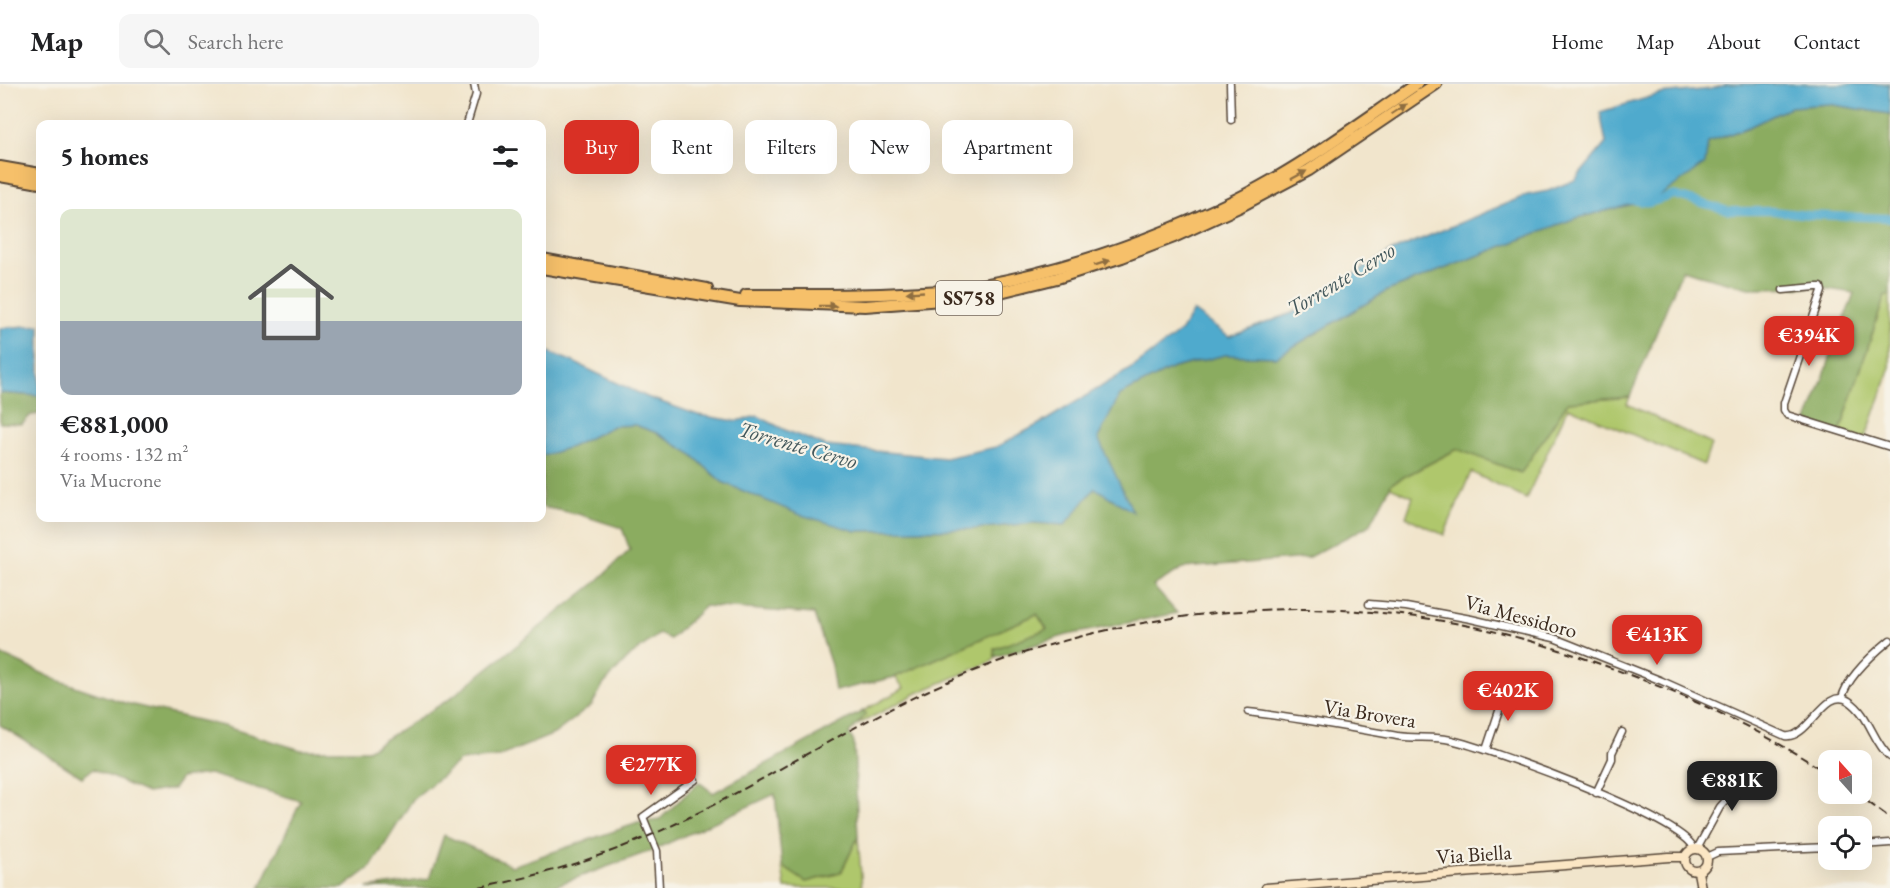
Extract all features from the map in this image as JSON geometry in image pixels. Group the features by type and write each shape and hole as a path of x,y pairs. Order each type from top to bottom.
{"highway":[{"name":"SS758","path":"546,260 738,295 834,296 949,291 1012,279 1054,269 1115,249 1179,225 1238,199 1306,160 1417,84"},
{"name":"SS758","path":"546,269 740,301 865,306 980,297 1057,278 1122,257 1174,237 1239,207 1309,170 1436,84"},
{"path":"0,167 36,173"},
{"path":"0,176 36,182"}],"street":[{"path":"468,120 476,94 474,84"},
{"path":"1230,84 1231,120"},
{"path":"1783,290 1821,287 1822,291 1784,404 1787,415 1890,447"},
{"name":"Via Messidoro","path":"1369,604 1471,619 1554,638 1662,681 1792,738 1800,733 1828,703 1836,698 1842,698"},
{"path":"1890,640 1859,670 1843,691 1842,698 1867,718 1879,744 1890,757"},
{"path":"1486,750 1508,687"},
{"name":"Via Brovera","path":"1248,712 1360,728 1404,737 1441,738 1486,750 1526,763 1656,819 1673,829 1695,849"},
{"path":"1596,793 1622,732"},
{"path":"1698,872 1688,869 1685,857 1688,852 1695,849 1720,807 1756,766"},
{"path":"659,888 657,851 643,817 695,780"},
{"path":"1872,844 1890,843"},
{"path":"1707,857 1718,852 1818,847"},
{"path":"1695,849 1703,852 1707,857 1706,865 1698,872"},
{"name":"Via Biella","path":"1266,888 1685,857"},
{"path":"1698,872 1701,888"}],"green space":[{"path":"1828,104 1890,114 1890,295 1885,295 1840,432 1807,422 1854,293 1816,287 1749,288 1682,270 1630,397 1568,402 1521,473 1457,449 1392,483 1370,525 1307,558 1183,568 1153,586 1177,613 1067,635 995,657 994,649 1047,629 1037,614 895,677 835,691 831,665 814,614 705,606 670,639 659,634 629,657 603,685 592,705 554,734 498,757 460,761 413,799 371,867 343,888 260,888 301,801 209,774 181,778 173,789 147,793 93,769 82,777 0,725 0,654 57,680 125,703 223,726 301,750 368,750 448,700 594,584 630,550 622,528 578,514 546,508 546,455 571,447 613,426 635,425 657,433 690,453 722,482 856,531 974,529 1033,523 1065,525 1098,438 1120,395 1173,368 1225,355 1276,357 1387,291 1573,219 1657,198 1708,142 1749,127 1791,107"},
{"path":"1885,295 1890,295 1890,369 1865,440 1840,432"},
{"path":"0,393 36,396 36,414 31,415 22,424 0,423"},
{"path":"1630,397 1627,404 1711,444 1704,465 1568,407 1526,499 1471,472 1444,535 1406,517 1413,497 1390,487 1392,483 1458,449 1519,472 1568,402"},
{"path":"1037,614 1047,629 994,649 993,661 917,693 857,725 866,714 863,711 904,688 895,677"},
{"path":"863,711 866,714 849,734 854,742 858,837 841,872 806,882 782,866 775,794 653,850 549,888 367,888 429,879 444,835 512,866 638,823 659,820 699,782 713,793"},
{"path":"858,837 862,888 785,888 782,866 806,882 841,873"}],"water":[{"name":"Torrente Cervo","path":"1728,84 1889,84 1890,114 1828,104 1791,107 1749,127 1708,142 1705,164 1657,198 1573,219 1387,291 1276,357 1225,355 1173,368 1120,395 1098,438 1133,512 1095,488 1065,525 1033,523 974,529 856,531 798,514 722,482 690,453 657,433 635,425 613,426 571,447 546,455 546,351 647,397 698,415 736,421 758,416 785,430 826,446 945,458 996,447 1043,422 1135,366 1181,331 1193,311 1229,337 1292,313 1390,252 1527,195 1548,191 1575,180 1606,143 1600,112 1660,94 1711,89"},
{"path":"36,325 36,396 0,393 0,328"}],"waterway":[{"path":"1631,200 1650,203 1674,195 1729,211 1773,211 1809,215 1890,218"}],"railway":[{"path":"479,888 577,863 671,826 894,707 993,664 1061,642 1130,625 1201,615 1272,610 1343,610 1414,617 1484,629 1542,644 1635,677 1734,720 1818,767"},
{"path":"1871,804 1890,818"}]}
